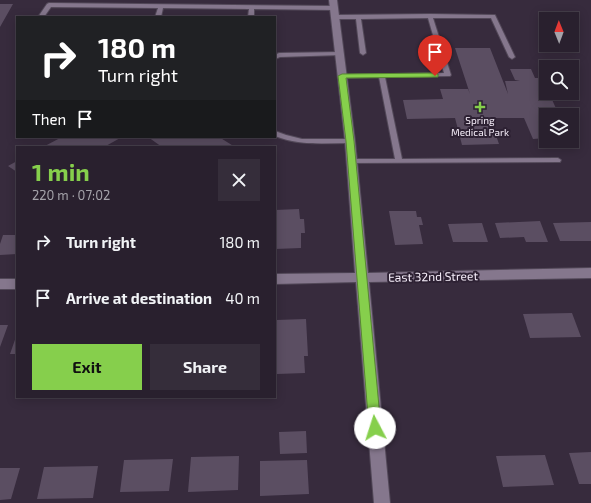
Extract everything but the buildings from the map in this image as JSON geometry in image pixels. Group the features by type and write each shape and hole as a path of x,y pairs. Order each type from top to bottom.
{"street":[{"path":"333,4 352,161 382,503"},
{"name":"East 32nd Street","path":"276,279 591,274"},
{"path":"0,284 16,284"}],"lane":[{"path":"42,16 49,5 252,7 333,4"},
{"path":"158,16 161,6"},
{"path":"251,16 252,7"},
{"path":"342,76 448,75 430,16"},
{"path":"335,17 493,16 512,57"},
{"path":"358,17 363,53"},
{"path":"276,56 279,55 339,54"},
{"path":"382,76 399,161"},
{"path":"276,133 290,138 310,141 350,141"},
{"path":"352,161 558,160"}],"place":[{"name":"Spring Medical Park","path":"480,107"}],"route":[{"path":"375,428 350,141 342,76 435,76"}]}
